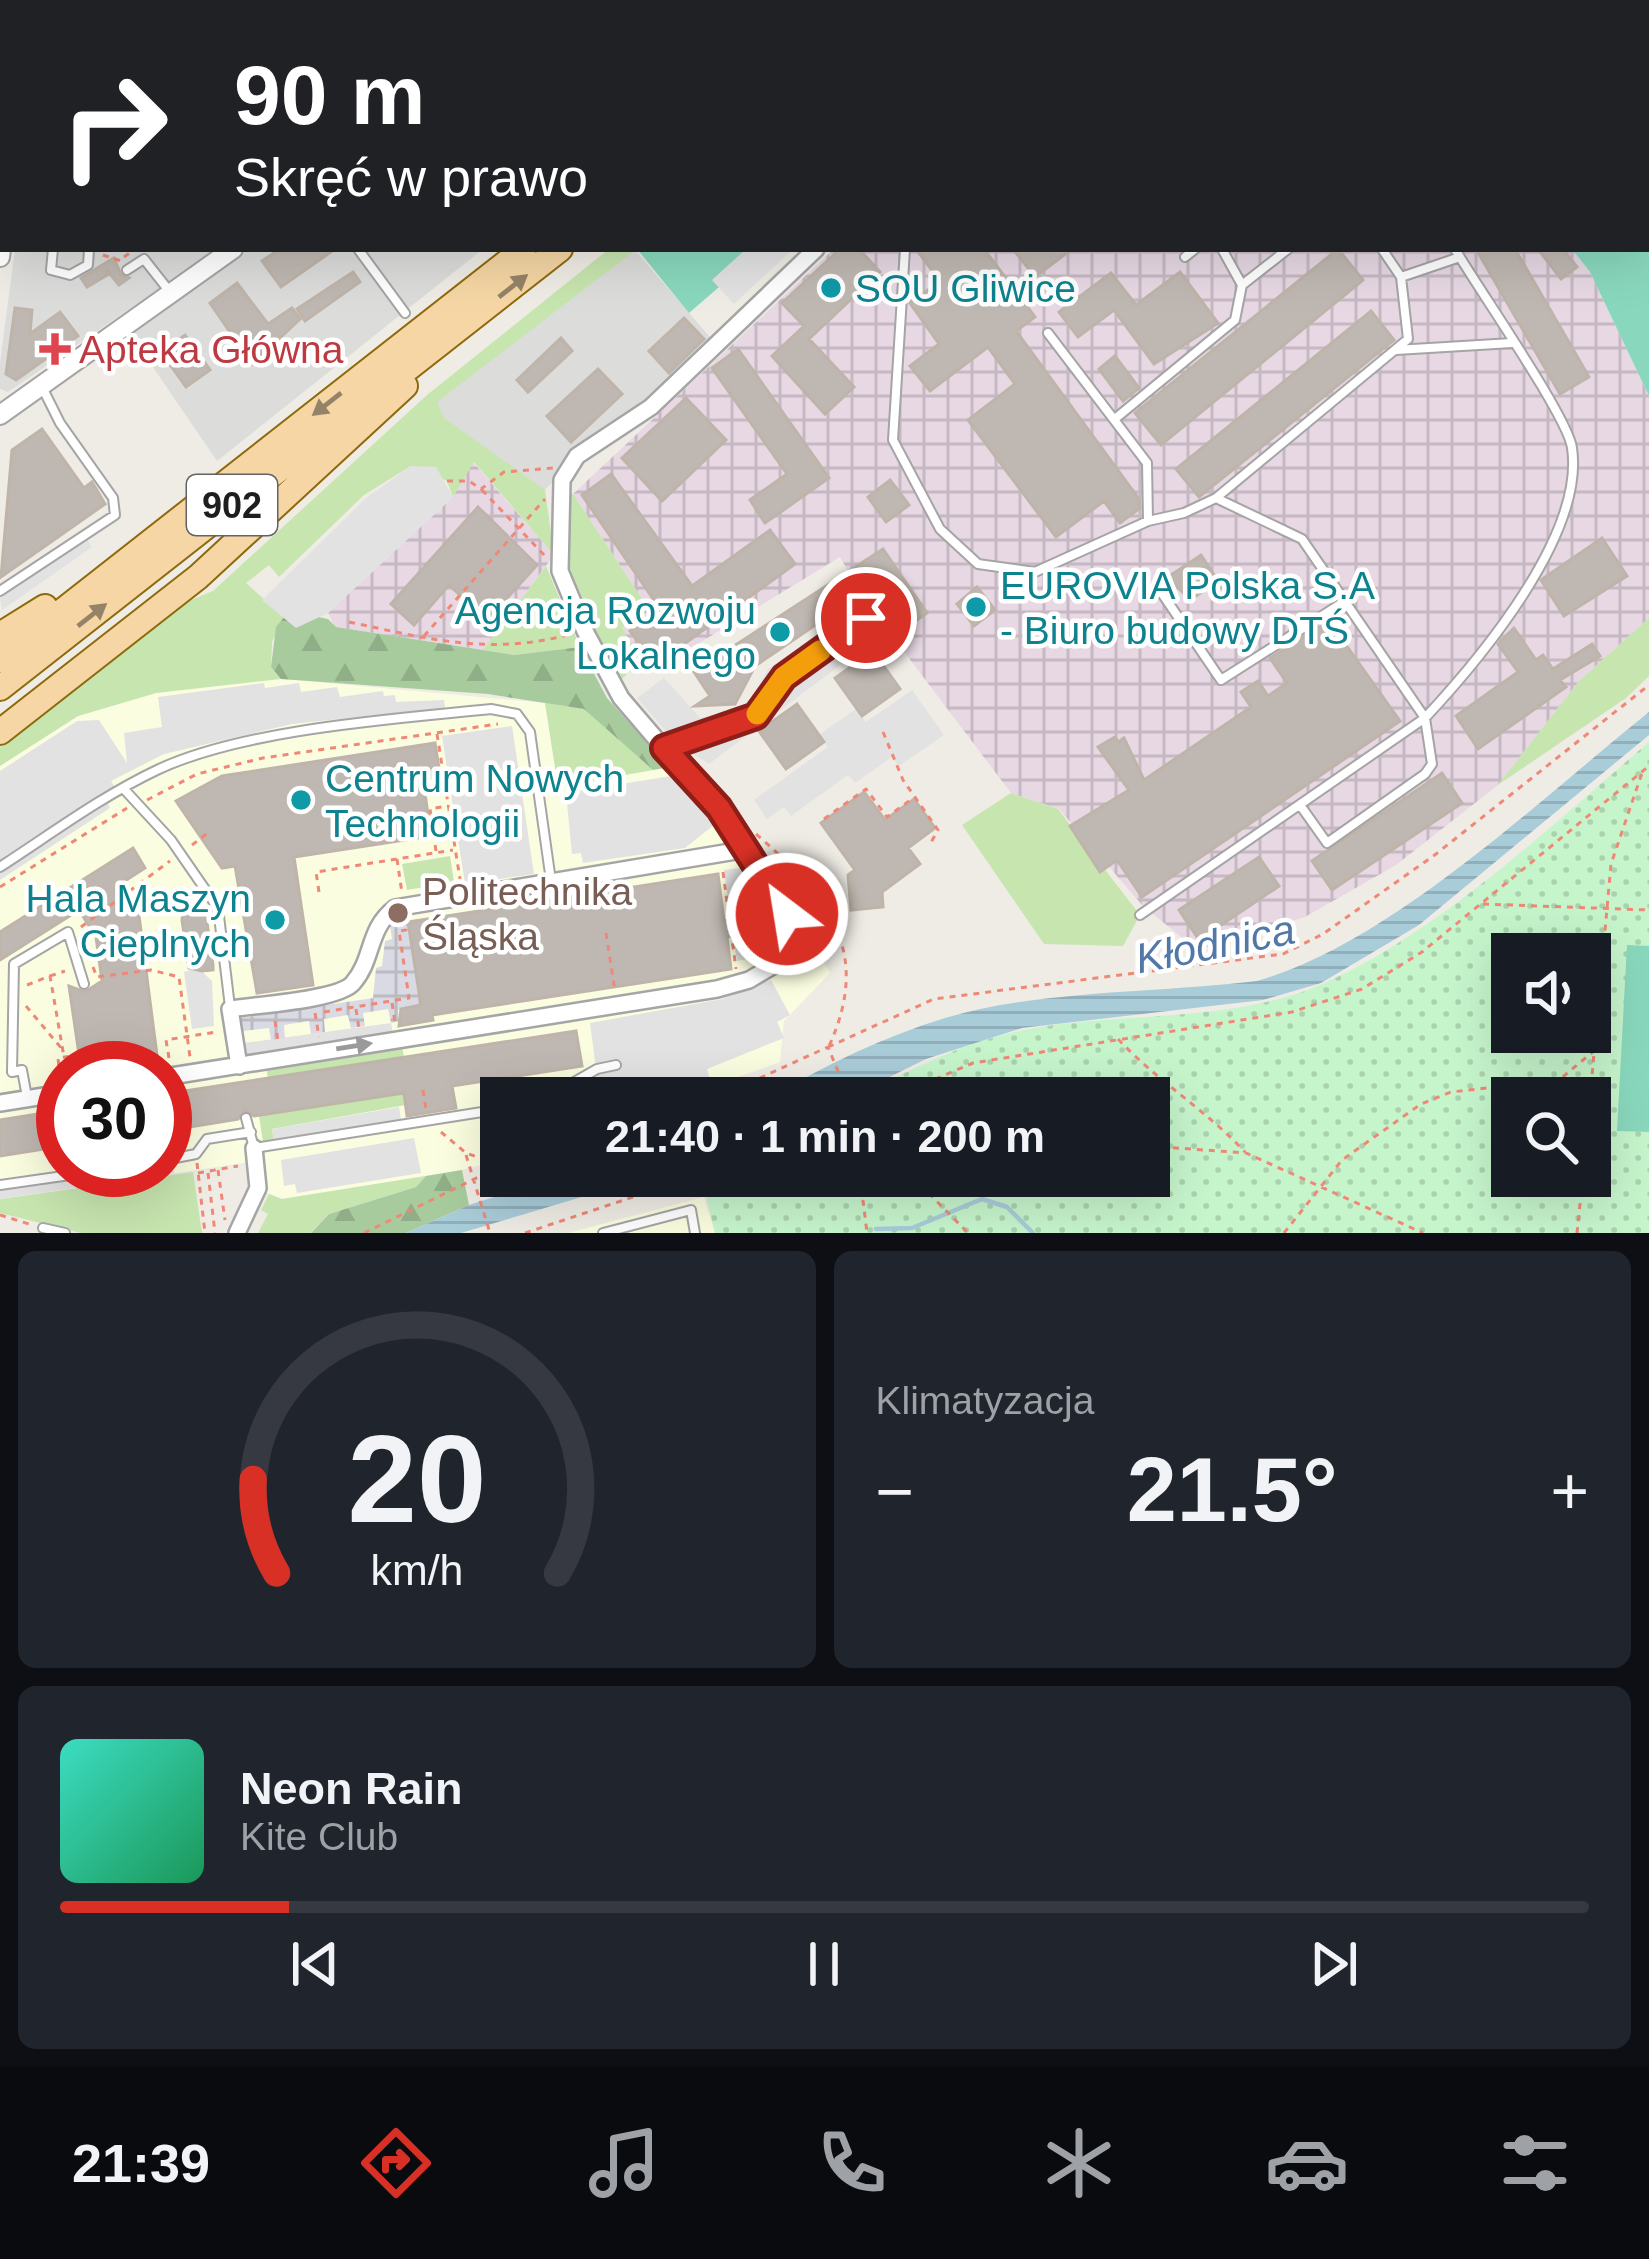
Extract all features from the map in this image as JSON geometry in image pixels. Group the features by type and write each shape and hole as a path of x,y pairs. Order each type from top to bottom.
{"main road":[{"name":"902","path":"0,660 520,252"},
{"name":"902","path":"0,688 556,252"},
{"path":"0,732 198,577 360,433 465,323"},
{"path":"0,635 150,543"}],"street":[{"path":"0,415 229,252"},
{"path":"192,1073 240,1072 362,1044 749,980 787,958 794,930 748,849 621,698 560,571 565,475 577,456 651,407 813,252"},
{"path":"240,1072 230,1009 352,985 377,924 408,903 748,849"},
{"path":"0,1103 36,1096"},
{"path":"237,1233 258,1188 252,1140"}],"lane":[{"path":"53,252 51,270 70,275 88,265 89,252"},
{"path":"360,252 405,313"},
{"path":"905,252 893,440 940,529 978,563 1035,572 1148,521 1184,513 1216,498 1408,339 1401,277 1384,252"},
{"path":"1186,257 1192,252"},
{"path":"1116,418 1235,320 1242,284 1224,252"},
{"path":"1242,284 1284,252"},
{"path":"1140,915 1425,718 1463,677 1563,522 1573,483 1572,444 1457,253 1401,277"},
{"path":"127,270 144,259 171,294"},
{"path":"1048,333 1147,464 1148,521"},
{"path":"1394,350 1511,343"},
{"path":"0,591 109,522 116,507 41,386"},
{"path":"1216,498 1302,539 1425,718 1432,764 1425,774 1327,843 1300,805"},
{"path":"1157,586 1221,680 1347,600"},
{"path":"664,748 756,716 784,677 866,618"},
{"path":"0,867 123,788 180,760 265,740 490,709 524,720 530,732 551,881"},
{"path":"123,788 171,840 220,917 230,1009"},
{"path":"27,1098 22,1070 12,1072 5,1057 14,964 70,935 84,984"},
{"path":"583,1077 616,1065"},
{"path":"192,1155 207,1139 252,1140 480,1112"},
{"path":"246,1118 252,1140"},
{"path":"0,1185 36,1180"},
{"path":"603,1233 691,1210 695,1233"},
{"path":"43,1228 65,1233"}],"path":[{"path":"94,252 116,256 125,266 146,253"},
{"path":"481,488 504,472 565,475"},
{"path":"423,638 565,475"},
{"path":"447,481 469,481 481,488 560,571"},
{"path":"349,622 423,638 520,649 585,631"},
{"path":"765,1077 934,999 1283,954 1322,934 1436,854 1649,685"},
{"path":"0,887 134,805 216,768 524,720"},
{"path":"436,731 461,886"},
{"path":"883,732 915,797 938,830 929,846"},
{"path":"940,1077 973,1063 1116,1036 1292,1012 1362,988 1422,952 1649,766"},
{"path":"1603,933 1611,864 1643,771"},
{"path":"824,819 866,789 887,817 915,797"},
{"path":"436,853 430,809 448,806"},
{"path":"746,831 772,848 842,932 845,989 829,1050 840,1077"},
{"path":"70,935 209,832"},
{"path":"319,892 316,872 455,850"},
{"path":"397,859 402,896"},
{"path":"717,864 734,945 734,976"},
{"path":"389,903 409,894"},
{"path":"1481,904 1649,910"},
{"path":"396,916 404,913"},
{"path":"606,933 616,1005"},
{"path":"53,1041 12,988 95,967 97,977 151,970 179,977 188,1041"},
{"path":"50,976 61,1041"},
{"path":"407,982 418,981"},
{"path":"392,1001 398,1039"},
{"path":"356,1007 362,1044"},
{"path":"315,1013 318,1033"},
{"path":"275,1019 278,1040"},
{"path":"160,1041 223,1031 224,1043"},
{"path":"1116,1036 1141,1064 1208,1112 1246,1153 1423,1233"},
{"path":"1563,1077 1592,1053"},
{"path":"1284,1233 1342,1160 1421,1104 1451,1092 1491,1088"},
{"path":"424,1090 427,1115"},
{"path":"433,1126 466,1153 480,1158"},
{"path":"1170,1148 1246,1153"},
{"path":"466,1153 489,1232"},
{"path":"205,1233 198,1173 233,1167"},
{"path":"218,1169 226,1227 237,1233"},
{"path":"207,1171 215,1233"},
{"path":"364,1233 480,1178"},
{"path":"525,1233 633,1197"},
{"path":"863,1197 868,1233"},
{"path":"933,1197 968,1233"},
{"path":"1577,1233 1580,1197"},
{"path":"0,1215 43,1228"}],"shaded area":[{"path":"15,252 213,252 8,392 0,389"},
{"path":"243,252 479,252 217,461 129,332"},
{"path":"632,252 715,343 649,404 587,444 545,490 443,418 436,402"},
{"path":"743,252 790,252 734,304 712,280"},
{"path":"831,252 1574,252 1590,272 1649,396 1649,618 1579,681 1498,785 1396,865 1305,917 1197,950 1142,905 1059,809 1011,793 865,600 840,557 650,673 621,629 648,608 573,494"},
{"path":"473,462 554,555 483,650 335,627 328,613 453,497"},
{"path":"411,466 436,467 453,497 328,613 296,628 262,600 366,498"},
{"path":"86,538 92,547 2,610 0,598"},
{"name":"Agencja Rozwoju Lokalnego","path":"865,600 888,629 709,764 674,741 637,698 664,678 700,718 745,711 768,669"},
{"name":"Politechnika Śląska","path":"263,677 545,703 559,786 689,764 761,854 830,973 784,1021 780,1062 738,1077 480,1077 480,1165 281,1199 258,1188 256,1161 192,1170 192,1041 36,1041 36,1194 0,1199 0,766 78,716 156,693"},
{"path":"264,683 265,688 299,683 301,692 337,687 340,697 383,691 384,696 395,695 396,702 444,700 445,708 292,724 164,754 111,781 120,796 108,804 110,808 0,880 0,771 77,721 99,720 127,763 124,733 162,727 158,697"},
{"path":"912,690 944,735 899,766 892,757 855,783 848,775 791,816 784,807 767,819 754,800 828,747 820,734 856,709 866,722"},
{"path":"512,726 534,874 465,884 442,736"},
{"path":"671,776 714,825 685,848 583,863 581,853 572,854 566,793"},
{"path":"749,867 762,957 737,961 724,870"},
{"path":"408,922 421,1005 398,1010 399,1021 391,1023 388,1009 363,1013 365,1026 351,1028 348,1015 324,1019 325,1032 311,1034 309,1021 284,1025 285,1038 271,1040 269,1028 243,1031 241,1018 373,998 376,968 382,966 385,941 392,939 390,925"},
{"path":"198,968 212,981 214,1026 192,1029 184,972"},
{"path":"771,980 790,1015 777,1022 784,1038 707,1069 709,1077 597,1077 590,1023 722,999"},
{"path":"391,1023 393,1034 246,1055 244,1043"},
{"path":"399,1107 401,1119 274,1141 272,1129"},
{"path":"414,1138 421,1173 297,1193 295,1184 284,1186 281,1160"},
{"path":"36,1185 36,1194 0,1199 0,1189"},
{"path":"704,1197 715,1233 568,1233"}],"green space":[{"path":"605,252 633,252 437,402 444,418 545,490 554,555 474,462 453,497 447,481 411,466 364,495 279,577 269,565 246,583 284,617 272,642 271,667 281,679 156,693 78,716 0,766 0,747 179,605 213,591 427,395"},
{"path":"639,252 760,252 689,313"},
{"path":"1574,252 1649,252 1649,396 1590,272"},
{"path":"573,494 648,608 622,628 642,660 622,679 576,593 566,527 567,495"},
{"path":"546,566 580,647 514,655 483,650"},
{"path":"289,611 328,619 336,627 514,655 580,647 607,698 669,767 653,770 584,709 488,694 281,679 271,667 276,627"},
{"path":"1649,618 1649,676 1626,698 1498,785 1579,681"},
{"path":"545,703 585,709 653,770 558,787"},
{"path":"1649,742 1649,1233 715,1233 706,1197 1170,1197 1170,1077 896,1077 980,1042 1024,1030 1249,1006 1320,985 1408,937 1533,842"},
{"path":"1011,793 1058,809 1140,915 1123,946 1044,944 962,825"},
{"path":"450,856 454,882 407,890 402,864"},
{"path":"1627,945 1649,946 1649,1132 1617,1131"},
{"path":"402,1045 404,1058 268,1079 266,1066"},
{"path":"404,1093 406,1105 272,1129 274,1141 263,1142 259,1116"},
{"path":"462,1170 469,1205 406,1233 311,1233 329,1214 416,1187 426,1176"},
{"path":"192,1172 202,1233 81,1233 0,1213 0,1199 36,1194 192,1197"},
{"path":"426,1176 416,1187 329,1214 310,1233 258,1233 268,1214 261,1210 269,1194 282,1199"}],"water":[{"path":"1649,712 1649,735 1419,925 1321,983 1263,1000 1022,1028 926,1059 890,1077 808,1077 877,1043 981,1009 1059,997 1257,981 1308,962 1359,935 1512,826"},
{"path":"494,1197 582,1197 461,1233 406,1233"}],"building":[{"path":"276,252 331,252 281,287 262,261"},
{"path":"837,252 862,252 880,272 809,339 854,387 825,414 772,356 804,326 782,303"},
{"path":"918,252 986,252 1035,317 1016,331 1139,499 1140,508 1120,523 1104,501 1056,537 968,420 1015,384 988,347 930,391 910,366 939,344 910,303 940,281"},
{"path":"1015,252 1068,252 1035,277"},
{"path":"1334,252 1340,252 1363,280 1161,445 1135,413"},
{"path":"1478,252 1517,252 1589,377 1560,394"},
{"path":"1540,252 1565,252 1577,267 1561,279"},
{"path":"114,258 121,275 129,278 119,285 106,269 109,274 87,287 81,278"},
{"path":"353,272 360,282 305,321 297,309"},
{"path":"1180,272 1218,323 1154,364 1114,310 1078,337 1059,312 1111,273 1136,305"},
{"path":"237,283 268,324 292,308 300,319 252,364 210,303"},
{"path":"15,308 32,310 30,334 60,312 78,336 16,380 6,374"},
{"path":"1371,311 1394,340 1199,497 1176,469"},
{"path":"684,318 704,339 669,373 649,351"},
{"path":"185,335 210,370 186,387 161,352"},
{"path":"561,338 572,351 528,392 517,380"},
{"path":"738,349 829,478 765,523 750,500 787,474 712,368"},
{"path":"1115,356 1139,388 1123,401 1099,369"},
{"path":"598,369 622,394 571,442 547,416"},
{"path":"686,398 726,440 662,501 622,458"},
{"path":"42,429 84,488 92,482 105,504 1,577 12,450"},
{"path":"611,474 692,586 770,530 795,564 655,665 630,631 660,609 582,495"},
{"path":"890,480 909,505 886,522 868,497"},
{"path":"478,507 537,565 487,620 449,585 414,625 391,604"},
{"path":"1602,538 1627,576 1564,616 1541,580"},
{"path":"883,549 927,613 900,632 870,588 755,666 735,704 695,706 710,696 694,672"},
{"path":"1201,555 1218,581 1190,600 1168,577"},
{"name":"EUROVIA Polska S.A - Biuro budowy DTŚ","path":"977,587 995,610 974,626 957,604"},
{"path":"1329,621 1400,721 1142,897 1117,860 1100,872 1070,826 1129,790 1098,747 1115,737 1118,742 1124,738 1144,780 1251,707 1241,692 1258,681 1268,696 1287,683 1270,658"},
{"path":"1514,628 1536,660 1543,655 1553,669 1592,644 1600,656 1560,680 1566,687 1478,749 1456,716 1518,672 1498,644"},
{"path":"873,651 900,689 862,716 835,678"},
{"path":"797,704 824,742 786,769 759,731"},
{"name":"Centrum Nowych Technologii","path":"435,743 439,768 431,769 432,778 423,779 431,836 294,857 313,985 257,993 235,866 222,868 176,801 222,776"},
{"path":"1442,773 1462,803 1332,890 1312,861"},
{"path":"864,792 885,820 914,799 935,828 908,848 920,864 882,892 883,907 851,910 848,875 855,870 821,823"},
{"path":"133,848 145,868 120,884 115,911 138,908 155,1041 77,1041 69,986 85,992 102,981 96,937 79,910 0,960 0,932"},
{"path":"1259,857 1279,886 1199,940 1179,910"},
{"path":"718,874 724,921 730,920 732,928 733,936 727,937 731,969 432,1015 433,1020 399,1026 401,1009 421,1005 408,922"},
{"path":"199,906 201,915 206,915 213,970 189,968 183,910"},
{"path":"576,1031 582,1066 480,1077 480,1082 452,1086 456,1108 407,1116 404,1093 254,1116 245,1110 238,1119 192,1127 192,1090"},
{"path":"36,1114 36,1150 0,1156 0,1120"}],"waterway":[{"path":"876,1229 912,1228 982,1199 1007,1207 1033,1233"}],"slow traffic":[{"path":"757,714 784,677 820,651"}],"place":[{"name":"SOU Gliwice","path":"831,288"},
{"name":"Apteka Główna","path":"55,349"},
{"name":"EUROVIA Polska S.A - Biuro budowy DTŚ","path":"976,607"},
{"name":"Agencja Rozwoju Lokalnego","path":"780,632"},
{"name":"Centrum Nowych Technologii","path":"301,800"},
{"name":"Politechnika Śląska","path":"398,913"},
{"name":"Hala Maszyn Cieplnych","path":"275,920"}],"route":[{"path":"787,914 719,808 664,748 756,716 784,677 866,618"}],"water label":[{"name":"Kłodnica","path":"1215,944"}]}
